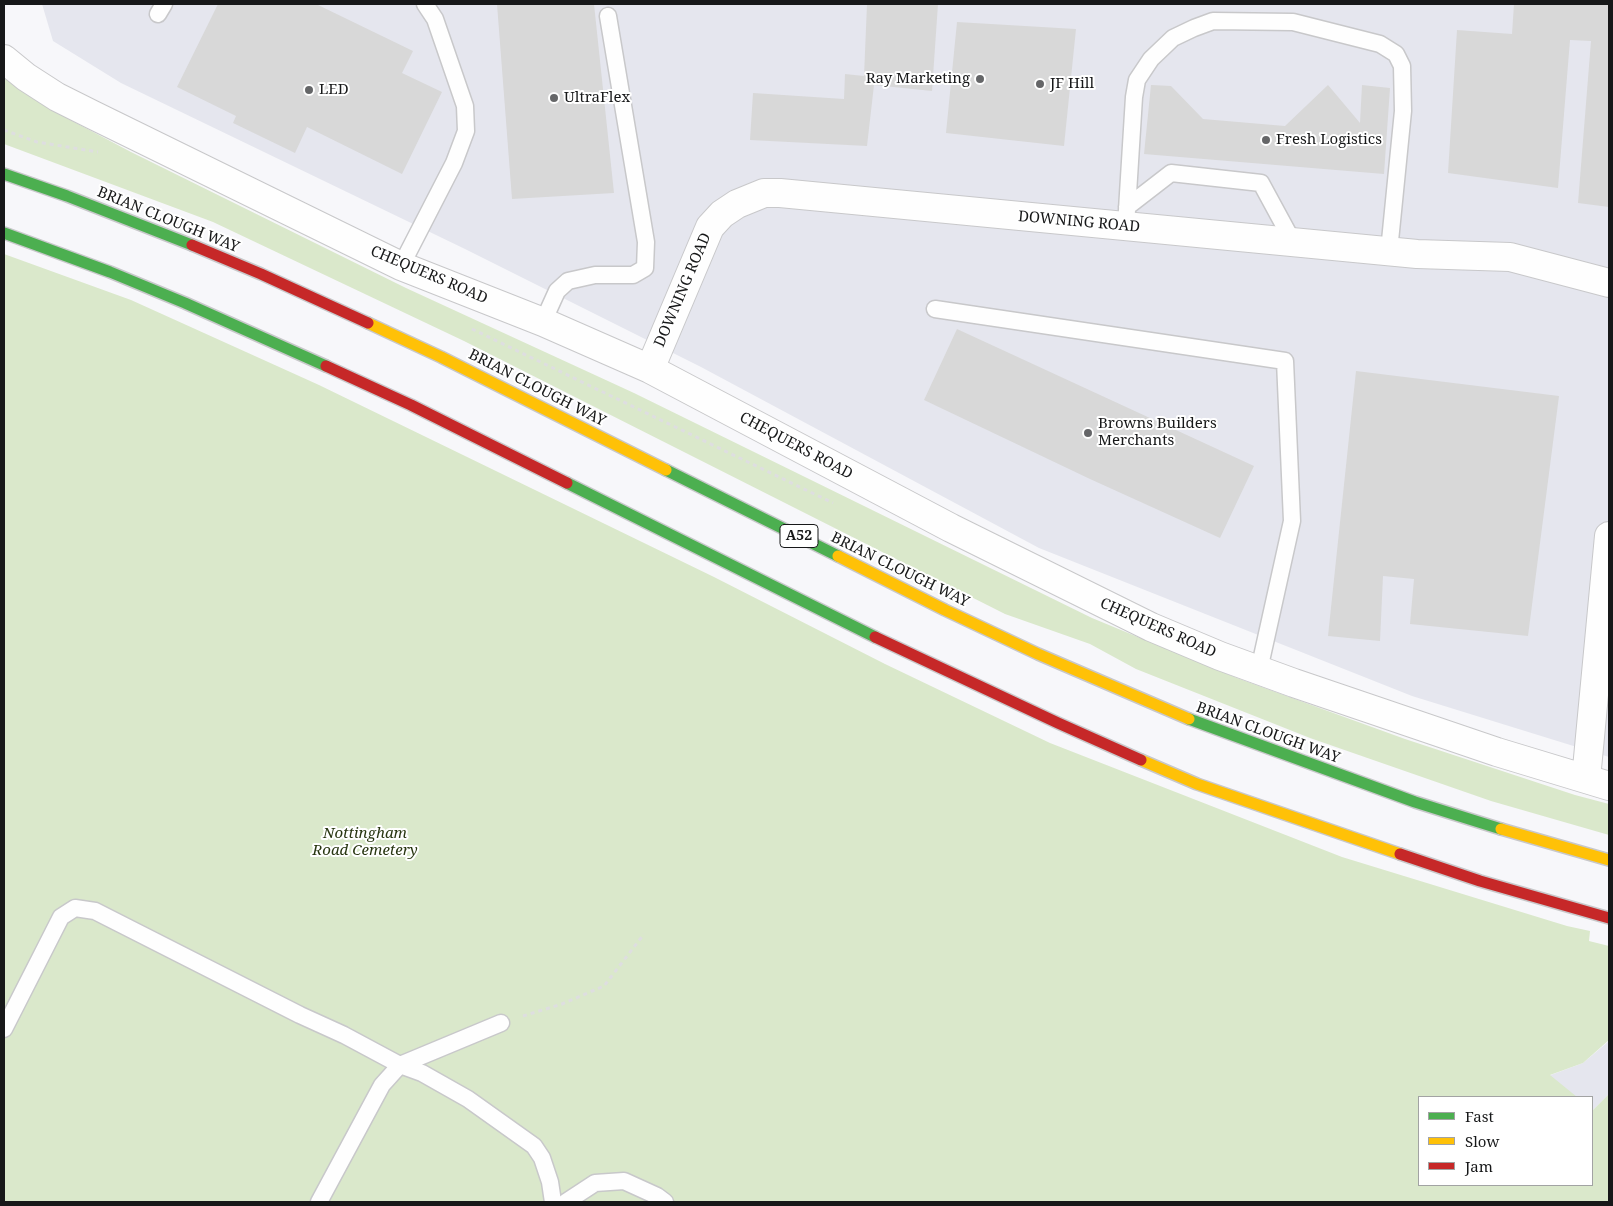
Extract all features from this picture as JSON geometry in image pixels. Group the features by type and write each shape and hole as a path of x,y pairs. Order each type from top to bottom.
{"highway":[{"name":"BRIAN CLOUGH WAY","path":"4,174 162,232 260,274 441,357 945,610 1038,654 1185,718 1415,802 1609,860"},
{"path":"4,233 110,272 313,360 420,410 911,656 1197,784 1480,881 1609,918"}],"street":[{"name":"CHEQUERS ROAD","path":"4,59 26,77 57,97 401,266 543,322 650,369 951,528 1151,627 1259,670 1441,734 1598,783"},
{"name":"DOWNING ROAD","path":"650,369 710,227 722,214 737,204 764,193 1126,217 1293,242 1417,254 1510,258 1609,283"},
{"path":"1598,783 1609,536"}],"lane":[{"path":"401,266 454,163 466,131 466,106 435,19 425,4"},
{"path":"543,322 557,291 568,282 595,276 634,275 645,268 646,242 608,16"},
{"path":"1126,217 1134,97 1138,80 1151,59 1173,38 1213,21 1293,22 1380,44 1396,54 1402,66 1403,111 1389,251"},
{"path":"1126,217 1171,173 1261,183 1293,242"},
{"path":"935,309 1285,361 1292,521 1259,670"},
{"path":"4,1029 61,917 75,908 95,911 300,1015 344,1035 400,1065 422,1073 468,1099 534,1146 542,1158 550,1182 553,1202"},
{"path":"319,1202 382,1085 400,1065 501,1023"},
{"path":"566,1202 595,1184 624,1181 665,1202"}],"path":[{"path":"4,130 38,142 100,153"},
{"path":"468,327 840,506"},
{"path":"501,1023 562,1004 604,986 644,934"}],"shaded area":[{"path":"42,4 1609,4 1609,757 1412,696 1039,548 701,367 465,249 121,83 53,41"},
{"path":"1609,1041 1609,1094 1593,1110 1593,1096 1539,1096 1524,1085 1583,1063"}],"green space":[{"path":"4,73 63,116 131,152 406,288 634,393 1092,618 1237,678 1405,739 1575,795 1609,804 1609,835 1491,801 1310,738 1136,669 1090,644 1005,614 464,341 213,222 4,144"},
{"name":"Nottingham Road Cemetery","path":"4,254 131,300 319,385 714,577 885,664 1050,743 1342,857 1567,926 1590,931 1589,941 1609,946 1609,1040 1583,1063 1550,1075 1576,1096 1418,1096 1418,1186 1593,1186 1593,1110 1609,1094 1609,1202 4,1202"}],"building":[{"name":"LED","path":"218,4 316,4 413,51 402,73 442,92 402,174 307,127 295,153 233,123 236,116 177,87"},
{"name":"UltraFlex","path":"497,4 594,4 614,193 512,199"},
{"path":"867,4 938,4 932,91 874,85 867,146 750,140 753,93 844,99 845,74 864,76"},
{"path":"1514,4 1609,4 1609,207 1578,203 1591,41 1570,40 1558,188 1448,173 1457,30 1512,34"},
{"path":"957,22 1076,29 1064,146 946,133"},
{"name":"Fresh Logistics","path":"1151,85 1171,86 1203,119 1285,126 1328,85 1360,123 1362,85 1390,88 1384,174 1144,154"},
{"name":"Browns Builders Merchants","path":"957,329 1254,466 1220,538 924,400"},
{"path":"1356,371 1559,396 1528,636 1410,624 1414,579 1383,576 1380,641 1328,636"}],"traffic: fast":[{"path":"4,174 67,196 192,245"},
{"path":"4,233 110,272 185,303 326,366"},
{"path":"666,470 838,556"},
{"path":"567,483 875,637"},
{"path":"1189,719 1415,802 1501,829"}],"traffic: slow":[{"path":"368,323 441,357 666,470"},
{"path":"838,556 1038,654 1189,719"},
{"path":"1141,760 1197,784 1400,854"},
{"path":"1501,829 1609,860"}],"traffic: jam":[{"path":"192,245 368,323"},
{"path":"326,366 411,405 567,483"},
{"path":"875,637 1141,760"},
{"path":"1400,854 1480,881 1609,918"}],"place":[{"name":"Ray Marketing","path":"980,79"},
{"name":"JF Hill","path":"1040,84"},
{"name":"LED","path":"309,90"},
{"name":"UltraFlex","path":"554,98"},
{"name":"Fresh Logistics","path":"1266,140"},
{"name":"Browns Builders Merchants","path":"1088,433"}]}
